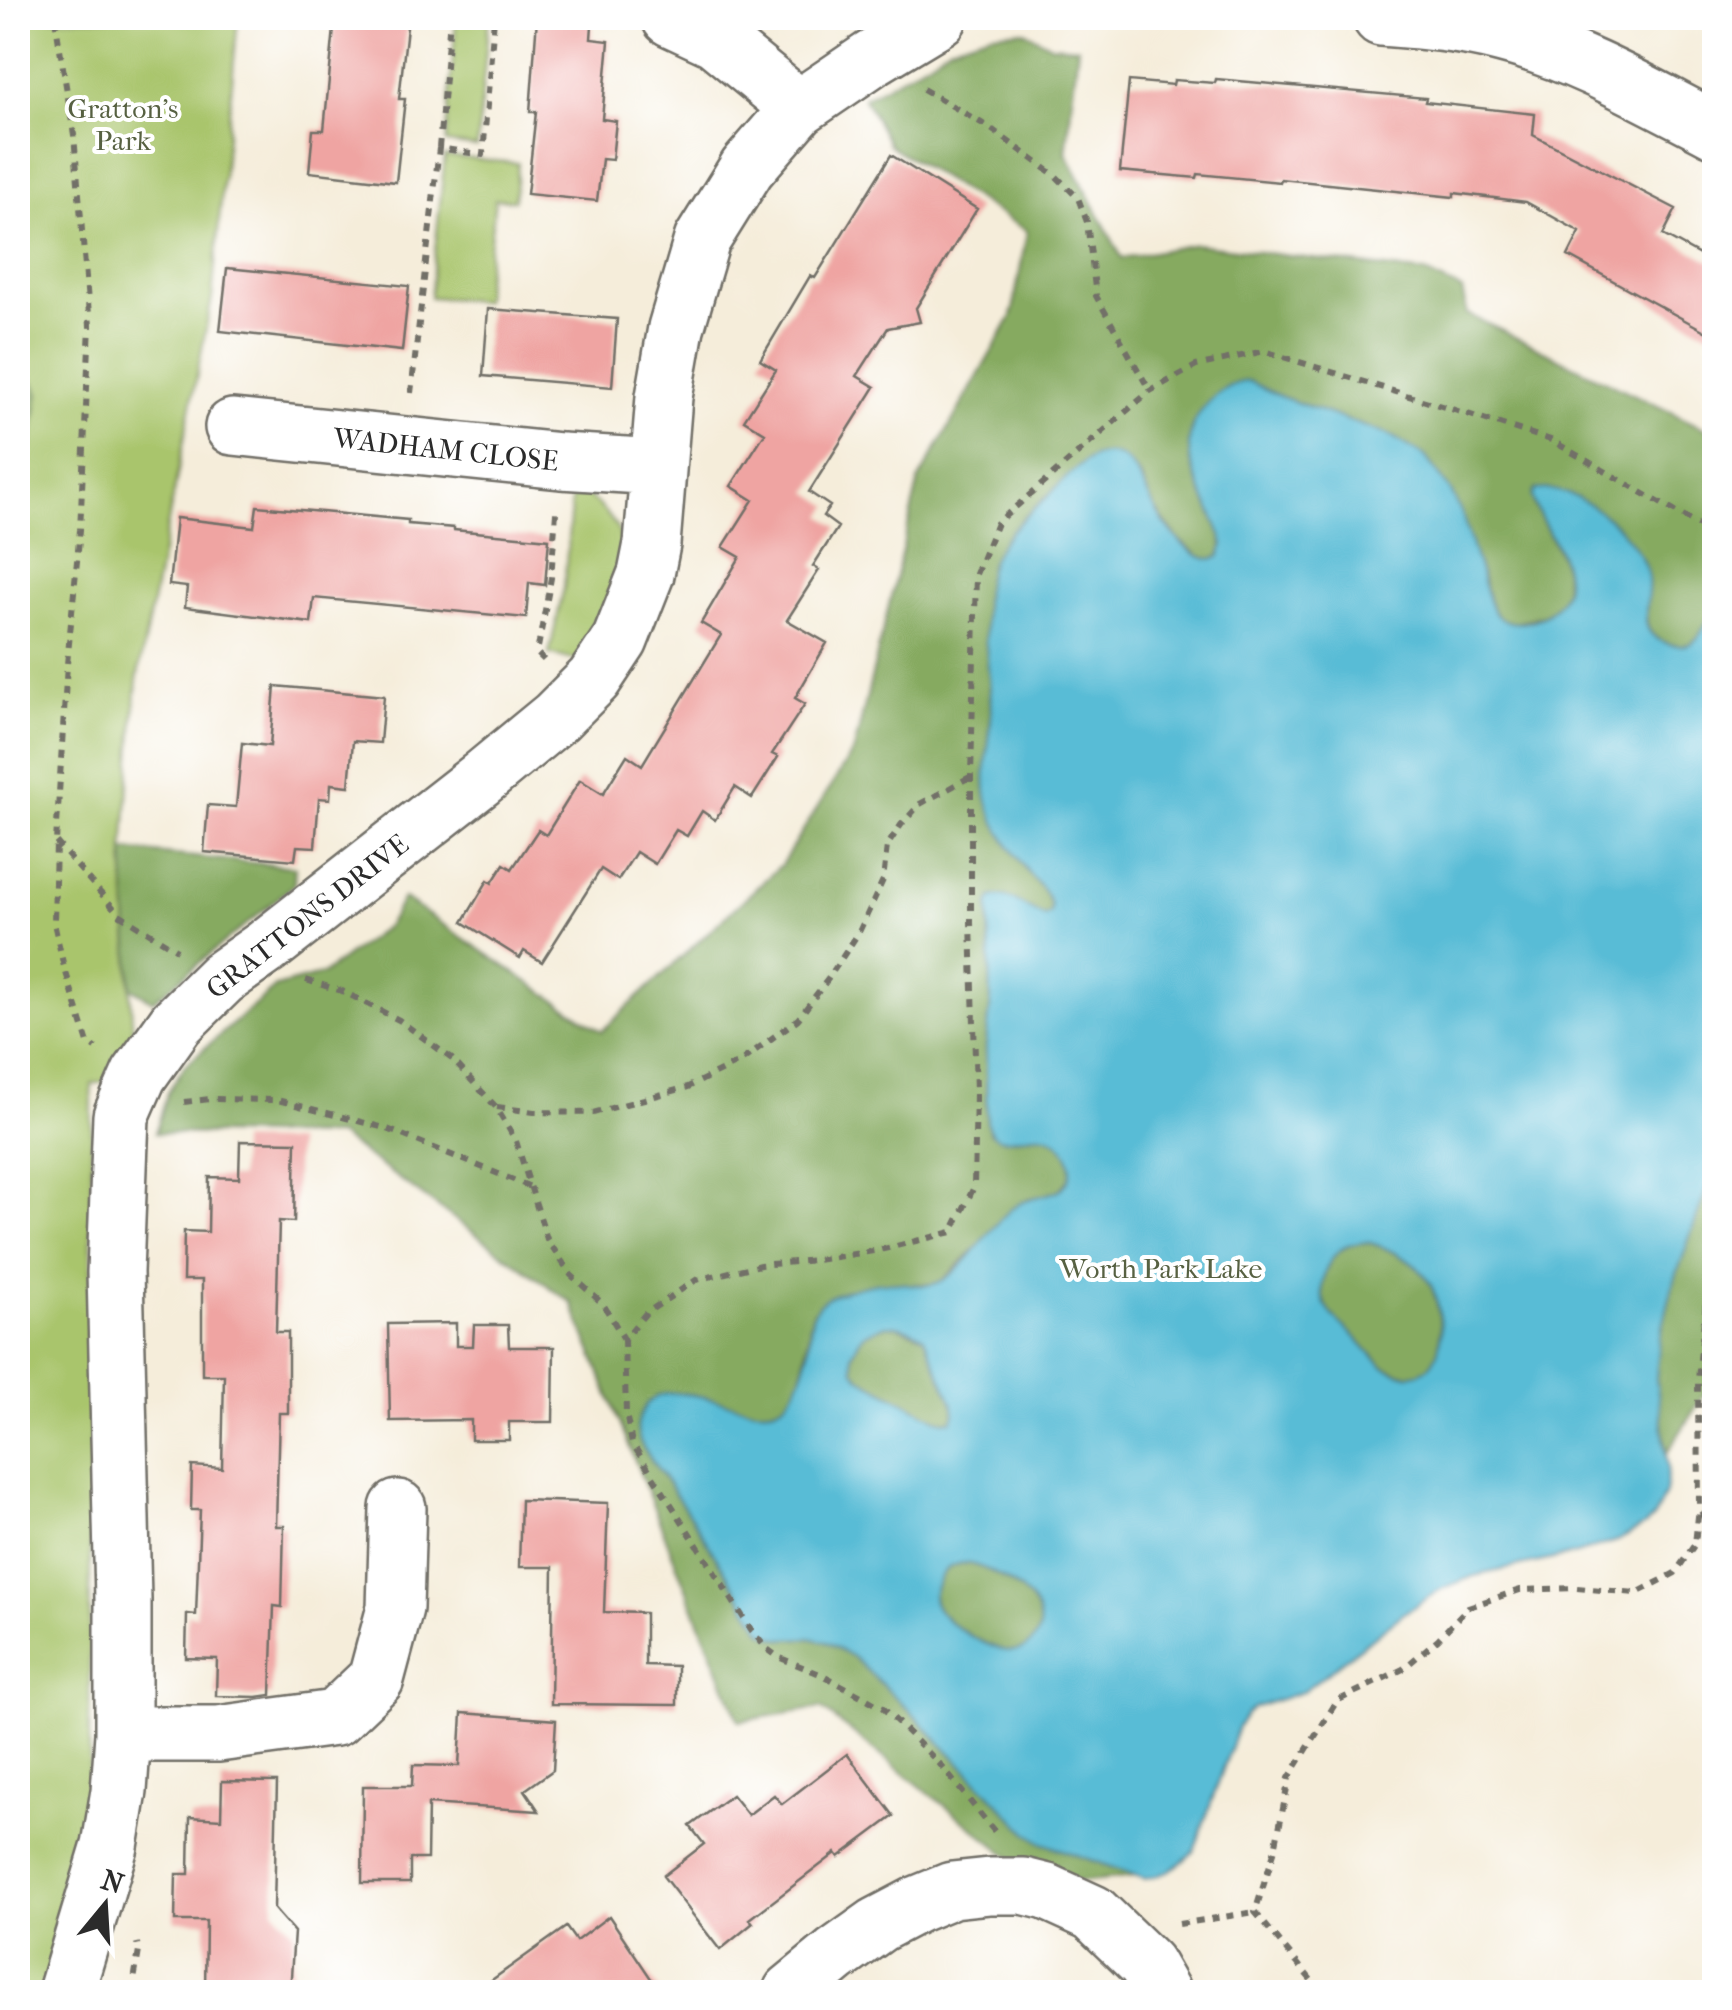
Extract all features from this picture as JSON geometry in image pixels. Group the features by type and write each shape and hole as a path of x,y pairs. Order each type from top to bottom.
{"street":[{"path":"670,18 715,39 799,108"},
{"name":"GRATTONS DRIVE","path":"130,1095 176,1023 222,978 481,779 556,717 594,679 620,640 646,574 664,397 676,328 702,240 747,168 799,108 940,18"},
{"path":"1381,18 1536,30 1581,63 1714,129"},
{"name":"WADHAM CLOSE","path":"234,427 658,468"},
{"path":"66,1992 110,1846 120,1791 123,1600 115,1272 130,1095"},
{"path":"123,1734 218,1734 336,1718 376,1679 395,1608 398,1508"},
{"path":"792,1992 836,1955 892,1918 952,1890 990,1886 1022,1886 1047,1892 1094,1913 1146,1964 1162,1992"}],"path":[{"path":"55,18 74,135 90,326 54,922 88,1043 130,1095 168,1103 277,1100 385,1128 532,1187"},
{"path":"406,445 450,18"},
{"path":"439,148 483,155 494,18"},
{"path":"871,59 990,128 1056,176 1078,198 1087,222 1096,296 1150,391"},
{"path":"624,1339 646,1313 696,1280 760,1264 880,1250 952,1232 974,1188 971,776 976,574 997,523 1150,391 1196,366 1264,351 1551,440 1714,534"},
{"path":"561,461 551,578 536,652 546,663 578,663 594,679"},
{"path":"496,1107 592,1113 688,1088 741,1061 798,1019 828,979 859,932 883,880 887,846 901,825 920,804 971,776"},
{"path":"56,842 119,914 222,978 298,977 342,991 399,1020 452,1059 496,1107 516,1141 547,1239 571,1275 602,1304 624,1339 626,1414 632,1442 752,1631 778,1657 825,1676 884,1708 939,1763 999,1836"},
{"path":"1321,1992 1256,1912 1275,1849 1289,1778 1337,1701 1403,1669 1468,1606 1520,1590 1577,1588 1637,1593 1675,1573 1695,1544 1699,1506 1698,1379 1714,1257"},
{"path":"1699,1506 1714,1535"}],"green space":[{"name":"Gratton's Park","path":"18,18 238,18 212,298 137,680 124,850 132,1021 139,1075 92,1084 89,1822 44,1992 18,1992"},
{"path":"456,18 489,18 477,147 446,143"},
{"path":"1023,30 1051,45 1078,47 1066,153 1122,258 1195,244 1425,273 1462,290 1467,314 1714,433 1714,611 1698,637 1688,644 1670,644 1650,630 1646,620 1645,570 1634,550 1554,490 1535,490 1534,505 1562,559 1565,591 1561,602 1544,615 1515,623 1503,620 1489,601 1452,493 1425,456 1391,436 1271,393 1219,557 1203,559 1180,541 1153,505 1140,475 1117,457 1097,455 1021,520 988,576 988,803 1005,838 1051,905 1045,917 1006,897 992,898 989,905 987,1124 990,1133 1013,1139 1039,1133 1054,1137 1070,1162 1068,1181 1051,1194 1027,1199 943,1280 813,1312 800,1381 782,1405 766,1410 644,1408 638,1434 763,1632 780,1639 826,1642 853,1657 1029,1834 1043,1843 1136,1876 1079,1882 1015,1861 821,1708 739,1721 572,1303 339,1136 155,1133 168,1092 185,1065 276,987 323,974 387,926 403,898 602,1031 781,865 854,750 919,480 1012,316 1027,231 889,145 864,98 949,46 991,33"},
{"path":"445,156 518,163 514,200 495,199 483,301 430,297"},
{"path":"18,355 39,393 30,450 18,458"},
{"path":"582,491 616,527 623,556 610,603 579,661 549,654 564,587 572,494"},
{"path":"124,850 295,867 294,885 153,1001 131,988"},
{"path":"1714,1168 1714,1379 1667,1453 1656,1377 1661,1324 1676,1270"},
{"path":"1368,1242 1407,1260 1432,1287 1440,1334 1434,1362 1425,1371 1403,1374 1388,1368 1340,1324 1323,1300 1324,1277 1334,1256 1353,1244"},
{"path":"886,1325 924,1337 954,1406 952,1420 937,1419 858,1377 852,1356 860,1339"},
{"path":"963,1563 983,1568 1027,1596 1039,1622 1032,1643 1011,1651 994,1647 961,1630 941,1613 935,1604 935,1589 946,1570"}],"water":[{"path":"1242,382 1391,436 1425,456 1462,514 1489,601 1502,619 1522,623 1543,616 1564,593 1563,560 1536,508 1532,497 1535,490 1569,494 1618,527 1641,557 1647,572 1646,624 1657,639 1680,645 1693,642 1714,611 1714,1168 1673,1285 1660,1338 1656,1378 1668,1468 1665,1493 1654,1517 1619,1540 1576,1554 1474,1576 1441,1589 1302,1692 1253,1708 1238,1727 1194,1851 1172,1869 1145,1879 1042,1843 1029,1834 853,1657 826,1642 780,1639 763,1632 644,1449 637,1428 651,1400 666,1394 683,1393 760,1409 782,1405 800,1380 814,1311 825,1299 879,1283 937,1283 959,1268 1018,1204 1058,1190 1069,1179 1069,1159 1054,1139 1043,1135 1001,1138 987,1124 989,905 992,898 1006,897 1045,916 1051,906 1004,836 988,802 991,697 986,584 1000,545 1015,527 1082,464 1107,454 1126,460 1133,468 1158,513 1181,542 1200,556 1219,557 1224,545 1194,474 1189,439 1207,404 1225,388","holes":["1368,1242 1407,1260 1421,1271 1432,1289 1440,1337 1431,1364 1420,1372 1398,1373 1381,1364 1334,1317 1323,1300 1324,1277 1334,1256 1346,1247","891,1325 924,1337 954,1406 952,1420 937,1419 859,1377 852,1355 866,1333","963,1563 973,1565 995,1574 1027,1596 1039,1622 1032,1642 1019,1650 1003,1650 949,1622 935,1604 934,1594 948,1568"]}],"building":[{"path":"335,18 408,18 399,99 405,99 396,182 309,172 313,130 324,130"},
{"path":"537,18 571,18 592,25 591,39 609,41 602,119 616,121 612,160 602,159 597,201 527,194 536,112 530,112"},
{"path":"1216,79 1426,98 1425,102 1535,114 1533,135 1676,209 1663,235 1714,263 1714,336 1568,256 1580,232 1526,202 1281,179 1280,182 1198,174 1197,178 1120,171 1129,81 1173,85 1174,80 1215,83"},
{"path":"891,155 977,209 916,308 920,322 888,328 857,376 875,387 809,492 830,506 823,516 838,527 813,566 819,570 787,620 827,643 795,698 805,704 772,754 778,757 752,798 735,787 715,820 702,811 687,836 676,830 655,864 636,852 618,880 601,869 542,962 524,951 520,958 463,922 488,880 492,883 504,864 512,869 538,830 546,835 580,780 603,794 627,755 642,765 721,635 701,623 740,557 723,547 753,500 731,486 765,433 744,420 776,370 760,360 810,276 815,278"},
{"path":"227,268 409,286 402,351 220,331"},
{"path":"488,309 617,319 612,387 483,376"},
{"path":"257,506 408,520 408,524 549,539 545,585 529,583 526,618 314,598 311,623 185,607 187,587 169,585 176,518 254,527"},
{"path":"275,686 384,696 380,743 353,741 349,786 331,784 330,799 319,798 315,847 297,846 295,860 204,852 208,805 236,807 242,743 270,746"},
{"path":"240,1141 296,1142 294,1222 279,1221 276,1332 288,1332 288,1413 279,1413 276,1526 284,1526 282,1607 274,1606 271,1695 257,1697 216,1696 217,1659 186,1658 187,1614 196,1615 200,1510 191,1510 192,1466 222,1468 224,1375 202,1375 202,1280 183,1280 184,1231 208,1232 209,1177 239,1178"},
{"path":"456,1323 456,1346 473,1346 474,1325 508,1325 509,1347 554,1347 553,1422 509,1422 509,1440 471,1440 471,1420 390,1421 388,1324"},
{"path":"521,1500 608,1503 604,1612 645,1613 645,1665 677,1666 677,1705 551,1704 553,1567 519,1567"},
{"path":"462,1713 556,1720 553,1770 525,1790 539,1811 428,1804 427,1859 410,1859 410,1883 362,1883 363,1786 412,1786 413,1765 459,1766"},
{"path":"847,1754 894,1816 839,1857 836,1853 750,1919 753,1923 720,1950 663,1876 704,1844 690,1826 732,1795 748,1815 774,1795 782,1804"},
{"path":"222,1781 277,1782 274,1909 294,1932 290,1992 205,1992 206,1921 175,1921 176,1874 189,1874 190,1817 221,1819"},
{"path":"609,1916 660,1992 475,1992 566,1927 576,1941"}],"park label":[{"name":"Worth Park Lake","path":"1161,1268"}]}
